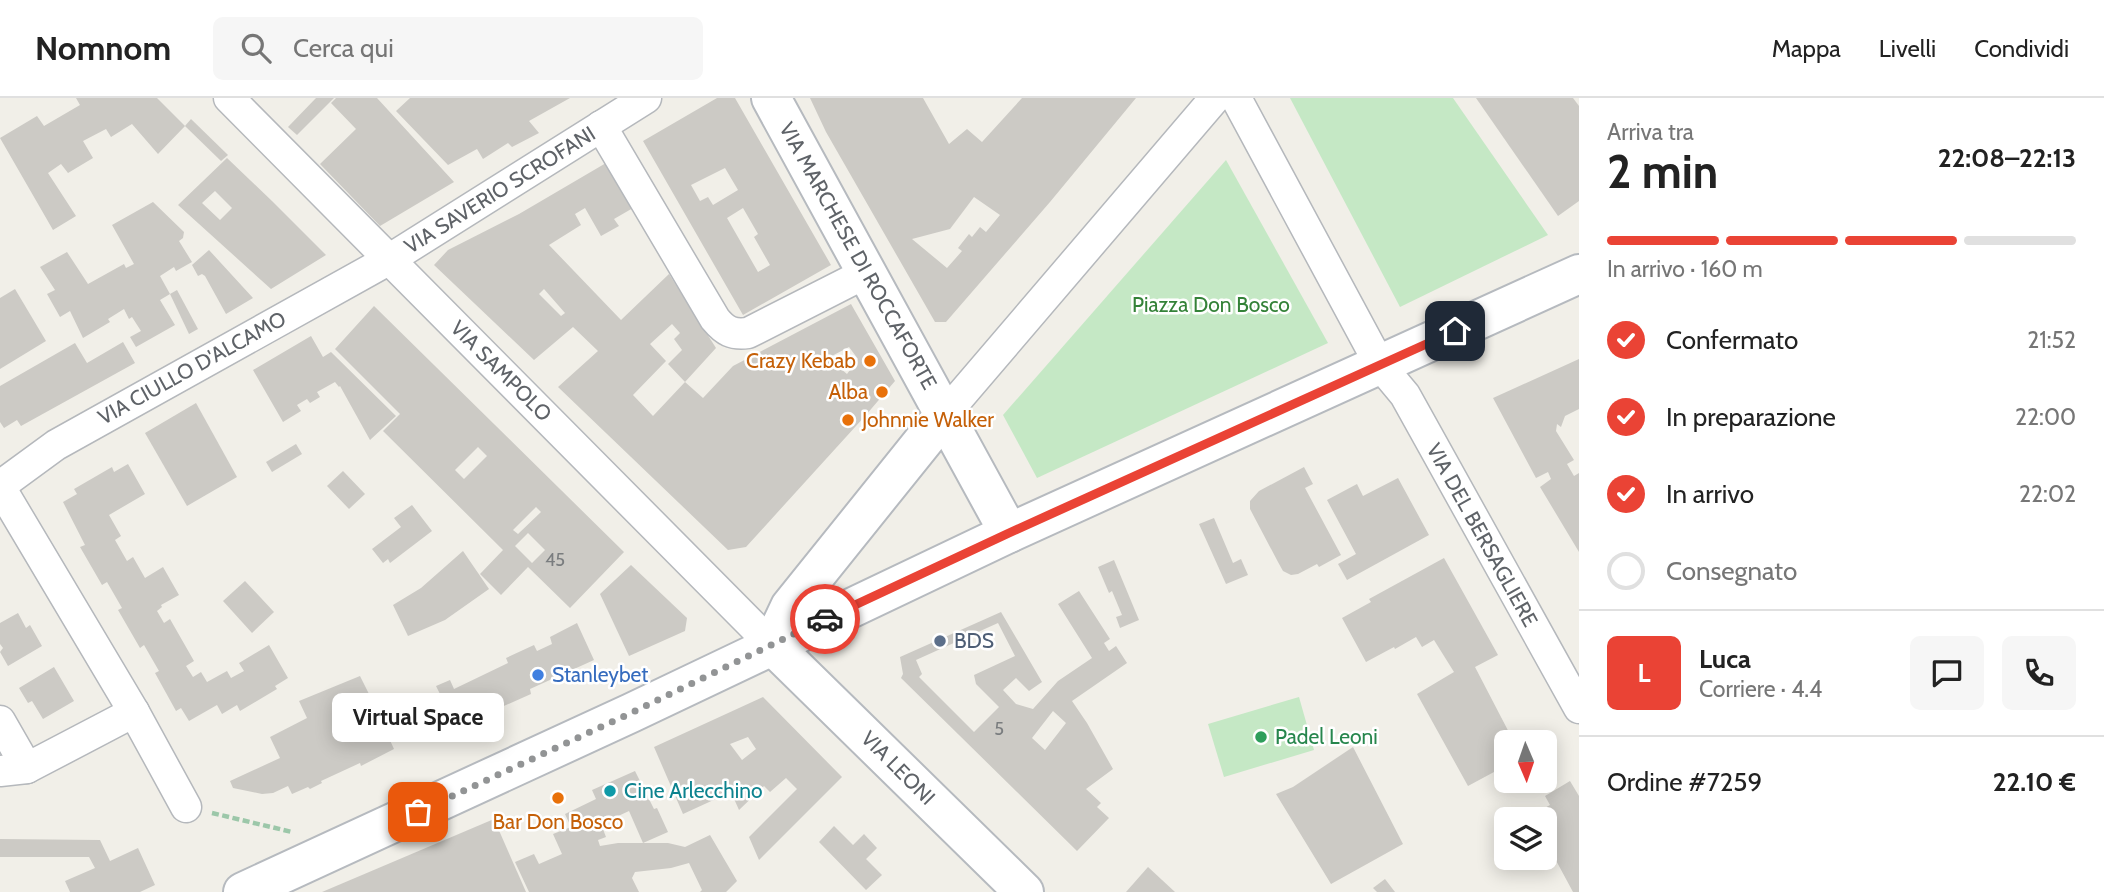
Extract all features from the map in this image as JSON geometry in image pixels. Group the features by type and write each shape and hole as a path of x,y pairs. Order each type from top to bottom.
{"street":[{"name":"VIA SAMPOLO","path":"229,98 772,645"},
{"name":"VIA SAVERIO SCROFANI","path":"390,259 646,98"},
{"name":"VIA MARCHESE DI ROCCAFORTE","path":"771,98 946,414"},
{"path":"772,645 790,607 946,414 1215,98"},
{"path":"1236,98 1380,365"},
{"path":"601,126 715,319 730,333 748,333 868,272"},
{"name":"VIA CIULLO D'ALCAMO","path":"0,486 56,445 390,259"},
{"path":"243,892 631,713 1009,533 1579,274"},
{"name":"VIA DEL BERSAGLIERE","path":"1380,365 1405,395 1579,708"},
{"path":"946,414 1009,533"},
{"path":"0,486 134,712 186,807"},
{"name":"VIA LEONI","path":"772,645 1024,892"},
{"path":"0,721 14,770 134,712"}],"path":[{"path":"186,807 294,832"}],"green space":[{"path":"1290,98 1453,98 1548,235 1400,307"},
{"name":"Piazza Don Bosco","path":"1226,160 1328,343 1037,478 1003,415"},
{"name":"Padel Leoni","path":"1299,697 1314,750 1224,777 1208,724"}],"building":[{"path":"76,98 157,98 185,126 158,154 132,124 111,137 106,129 83,141 93,158 68,173 61,164 48,173 76,216 53,230 0,138 37,116 44,126 80,105"},
{"path":"316,98 334,98 297,135 288,127"},
{"path":"336,98 377,98 454,182 380,226 320,164 356,129 331,103"},
{"path":"410,98 570,98 529,121 539,133 512,147 508,143 483,159 477,149 448,165 396,111"},
{"path":"717,98 735,98 831,265 743,315 643,141","holes":["725,168 738,190 713,205 708,197 700,201 691,185","743,208 758,234 754,237 770,265 758,272 727,218"]},
{"path":"810,98 923,98 949,144 967,129 982,142 1022,98 1136,98 946,322 935,322 826,132","holes":["974,197 1000,215 986,232 980,227 972,237 969,234 958,248 962,251 947,268 912,239 950,229"]},
{"path":"1476,98 1573,98 1579,106 1579,201 1558,216"},
{"path":"191,119 228,155 221,161 185,126"},
{"path":"227,158 326,255 271,289 178,205","holes":["215,191 232,208 220,220 202,203"]},
{"path":"606,163 633,208 614,219 619,226 601,236 585,208 575,214 581,225 549,245 621,320 669,274 716,348 685,382 703,398 733,366 851,304 895,381 746,547 728,550 558,387 598,351 573,327 534,360 434,265 448,250 519,214","holes":["544,289 565,313 561,316 539,294","672,324 680,333 674,339 682,350 668,364 685,382 653,416 633,395 666,361 650,344","849,347 858,359 847,374 828,358"]},
{"path":"153,202 184,232 179,241 192,262 176,271 174,267 160,276 170,294 160,300 175,325 136,347 130,337 141,331 132,317 129,319 124,309 108,319 110,322 83,338 70,311 60,317 47,294 55,290 40,267 67,252 88,284 124,264 126,268 134,264 112,225"},
{"path":"209,250 253,298 226,314 205,276 198,276 192,265"},
{"path":"15,289 46,341 0,369 0,298"},
{"path":"177,290 198,329 189,334 170,294"},
{"path":"374,306 624,552 570,608 528,567 501,595 480,574 503,550 383,431 400,414 335,349","holes":["478,447 487,456 464,479 455,470","536,507 541,512 518,534 513,530","528,533 545,550 532,563 515,546"]},
{"path":"311,336 323,357 331,352 396,416 370,440 340,386 335,382 317,392 320,397 310,403 307,399 297,405 301,411 283,422 253,370"},
{"path":"123,342 135,363 21,426 17,420 4,428 0,422 0,386 75,343 87,363"},
{"path":"1579,359 1579,409 1565,416 1561,427 1557,424 1556,431 1574,460 1567,464 1574,476 1579,473 1579,552 1540,487 1551,479 1548,472 1536,478 1493,398"},
{"path":"196,403 237,477 187,506 145,433"},
{"path":"296,444 302,454 272,472 266,462"},
{"path":"128,464 145,494 109,515 121,536 115,540 127,561 133,557 145,578 163,567 179,595 161,605 157,611 164,623 170,619 194,661 186,666 193,677 201,672 207,682 227,671 231,678 244,671 239,663 269,645 288,678 275,686 277,689 240,711 237,705 222,714 217,705 189,721 181,708 176,711 155,673 159,671 144,645 140,648 118,610 122,608 107,582 102,585 80,547 85,545 63,502 77,494 74,489 112,467 114,472"},
{"path":"1304,467 1313,484 1305,488 1341,555 1319,567 1317,564 1291,575 1283,571 1278,562 1250,509 1250,501 1259,491"},
{"path":"343,471 365,494 349,509 327,486"},
{"path":"1398,478 1429,535 1347,580 1338,564 1356,554 1327,500 1357,484 1363,496"},
{"path":"412,505 432,531 390,563 388,559 383,563 372,549 401,527 394,518"},
{"path":"1214,518 1233,563 1241,559 1248,575 1226,584 1199,524"},
{"path":"463,551 489,589 445,620 408,636 393,605 421,588"},
{"path":"1444,558 1498,655 1475,667 1508,730 1494,730 1494,772 1468,786 1417,694 1454,672 1434,640 1422,647 1416,637 1366,662 1342,618 1371,602 1369,599"},
{"path":"1114,560 1139,620 1120,628 1116,617 1122,615 1098,567"},
{"path":"631,565 687,618 685,631 629,656 600,594"},
{"path":"245,581 274,612 252,633 223,601"},
{"path":"1079,591 1110,639 1104,643 1109,651 1116,646 1127,663 1072,701 1113,769 1086,789 1101,803 1097,807 1109,818 1077,851 901,678 903,674 900,657 1001,612 1042,682 1029,691 1016,678 1003,690 1016,704 1033,709 1058,681 1092,658 1058,604","holes":["998,623 1015,656 974,675 976,684 999,707 974,732 919,677 922,674 916,660","1053,711 1066,723 1045,750 1032,738"]},
{"path":"18,613 26,628 30,625 42,646 8,666 0,652 3,648 0,644 0,623"},
{"path":"577,623 594,660 530,689 531,694 470,721 468,717 420,739 407,711 441,696 436,686 450,680 454,689 508,663 506,658 534,645 537,651 552,644 550,637"},
{"path":"54,667 74,701 43,719 32,701 28,703 19,688"},
{"path":"360,676 369,694 360,698 374,729 383,725 394,749 361,766 360,763 321,781 322,783 310,789 308,787 292,794 288,786 273,793 262,794 233,788 230,781 280,758 270,737 307,718 299,701"},
{"path":"763,697 842,777 759,860 749,837 797,789 786,778 770,792 764,786 739,810 731,792 683,814 654,747","holes":["748,737 756,749 742,760 730,744"]},
{"path":"1353,747 1403,844 1331,884 1276,794 1293,787"},
{"path":"635,771 668,832 643,843 668,843 685,847 710,835 737,881 726,892 700,892 702,890 689,863 635,872 632,878 639,892 529,892 515,862 534,854 539,864 562,854 553,834 571,827 565,814 596,799 592,790","holes":["629,811 643,843 600,846 598,840 606,837 601,824"]},
{"path":"1570,781 1579,796 1579,892 1573,892 1557,862 1557,807 1546,807 1550,805 1545,796 1558,793 1558,788"},
{"path":"494,819 526,892 322,892"},
{"path":"834,826 853,845 864,834 877,848 866,859 882,875 866,890 819,842"},
{"path":"0,839 100,840 110,861 138,848 155,885 140,892 70,892 65,881 95,868 89,857 0,857"},
{"path":"1148,867 1175,892 1126,892"},
{"path":"1385,879 1395,892 1377,892 1373,888"}],"way so far":[{"path":"418,812 825,619"}],"place":[{"name":"Crazy Kebab","path":"870,361"},
{"name":"Alba","path":"882,392"},
{"name":"Johnnie Walker","path":"848,420"},
{"name":"BDS","path":"940,641"},
{"name":"Stanleybet","path":"538,675"},
{"name":"Padel Leoni","path":"1261,737"},
{"name":"Cine Arlecchino","path":"610,791"},
{"name":"Bar Don Bosco","path":"558,798"},
{"name":"Virtual Space","path":"418,812"}],"route":[{"path":"825,619 1455,331"}]}
